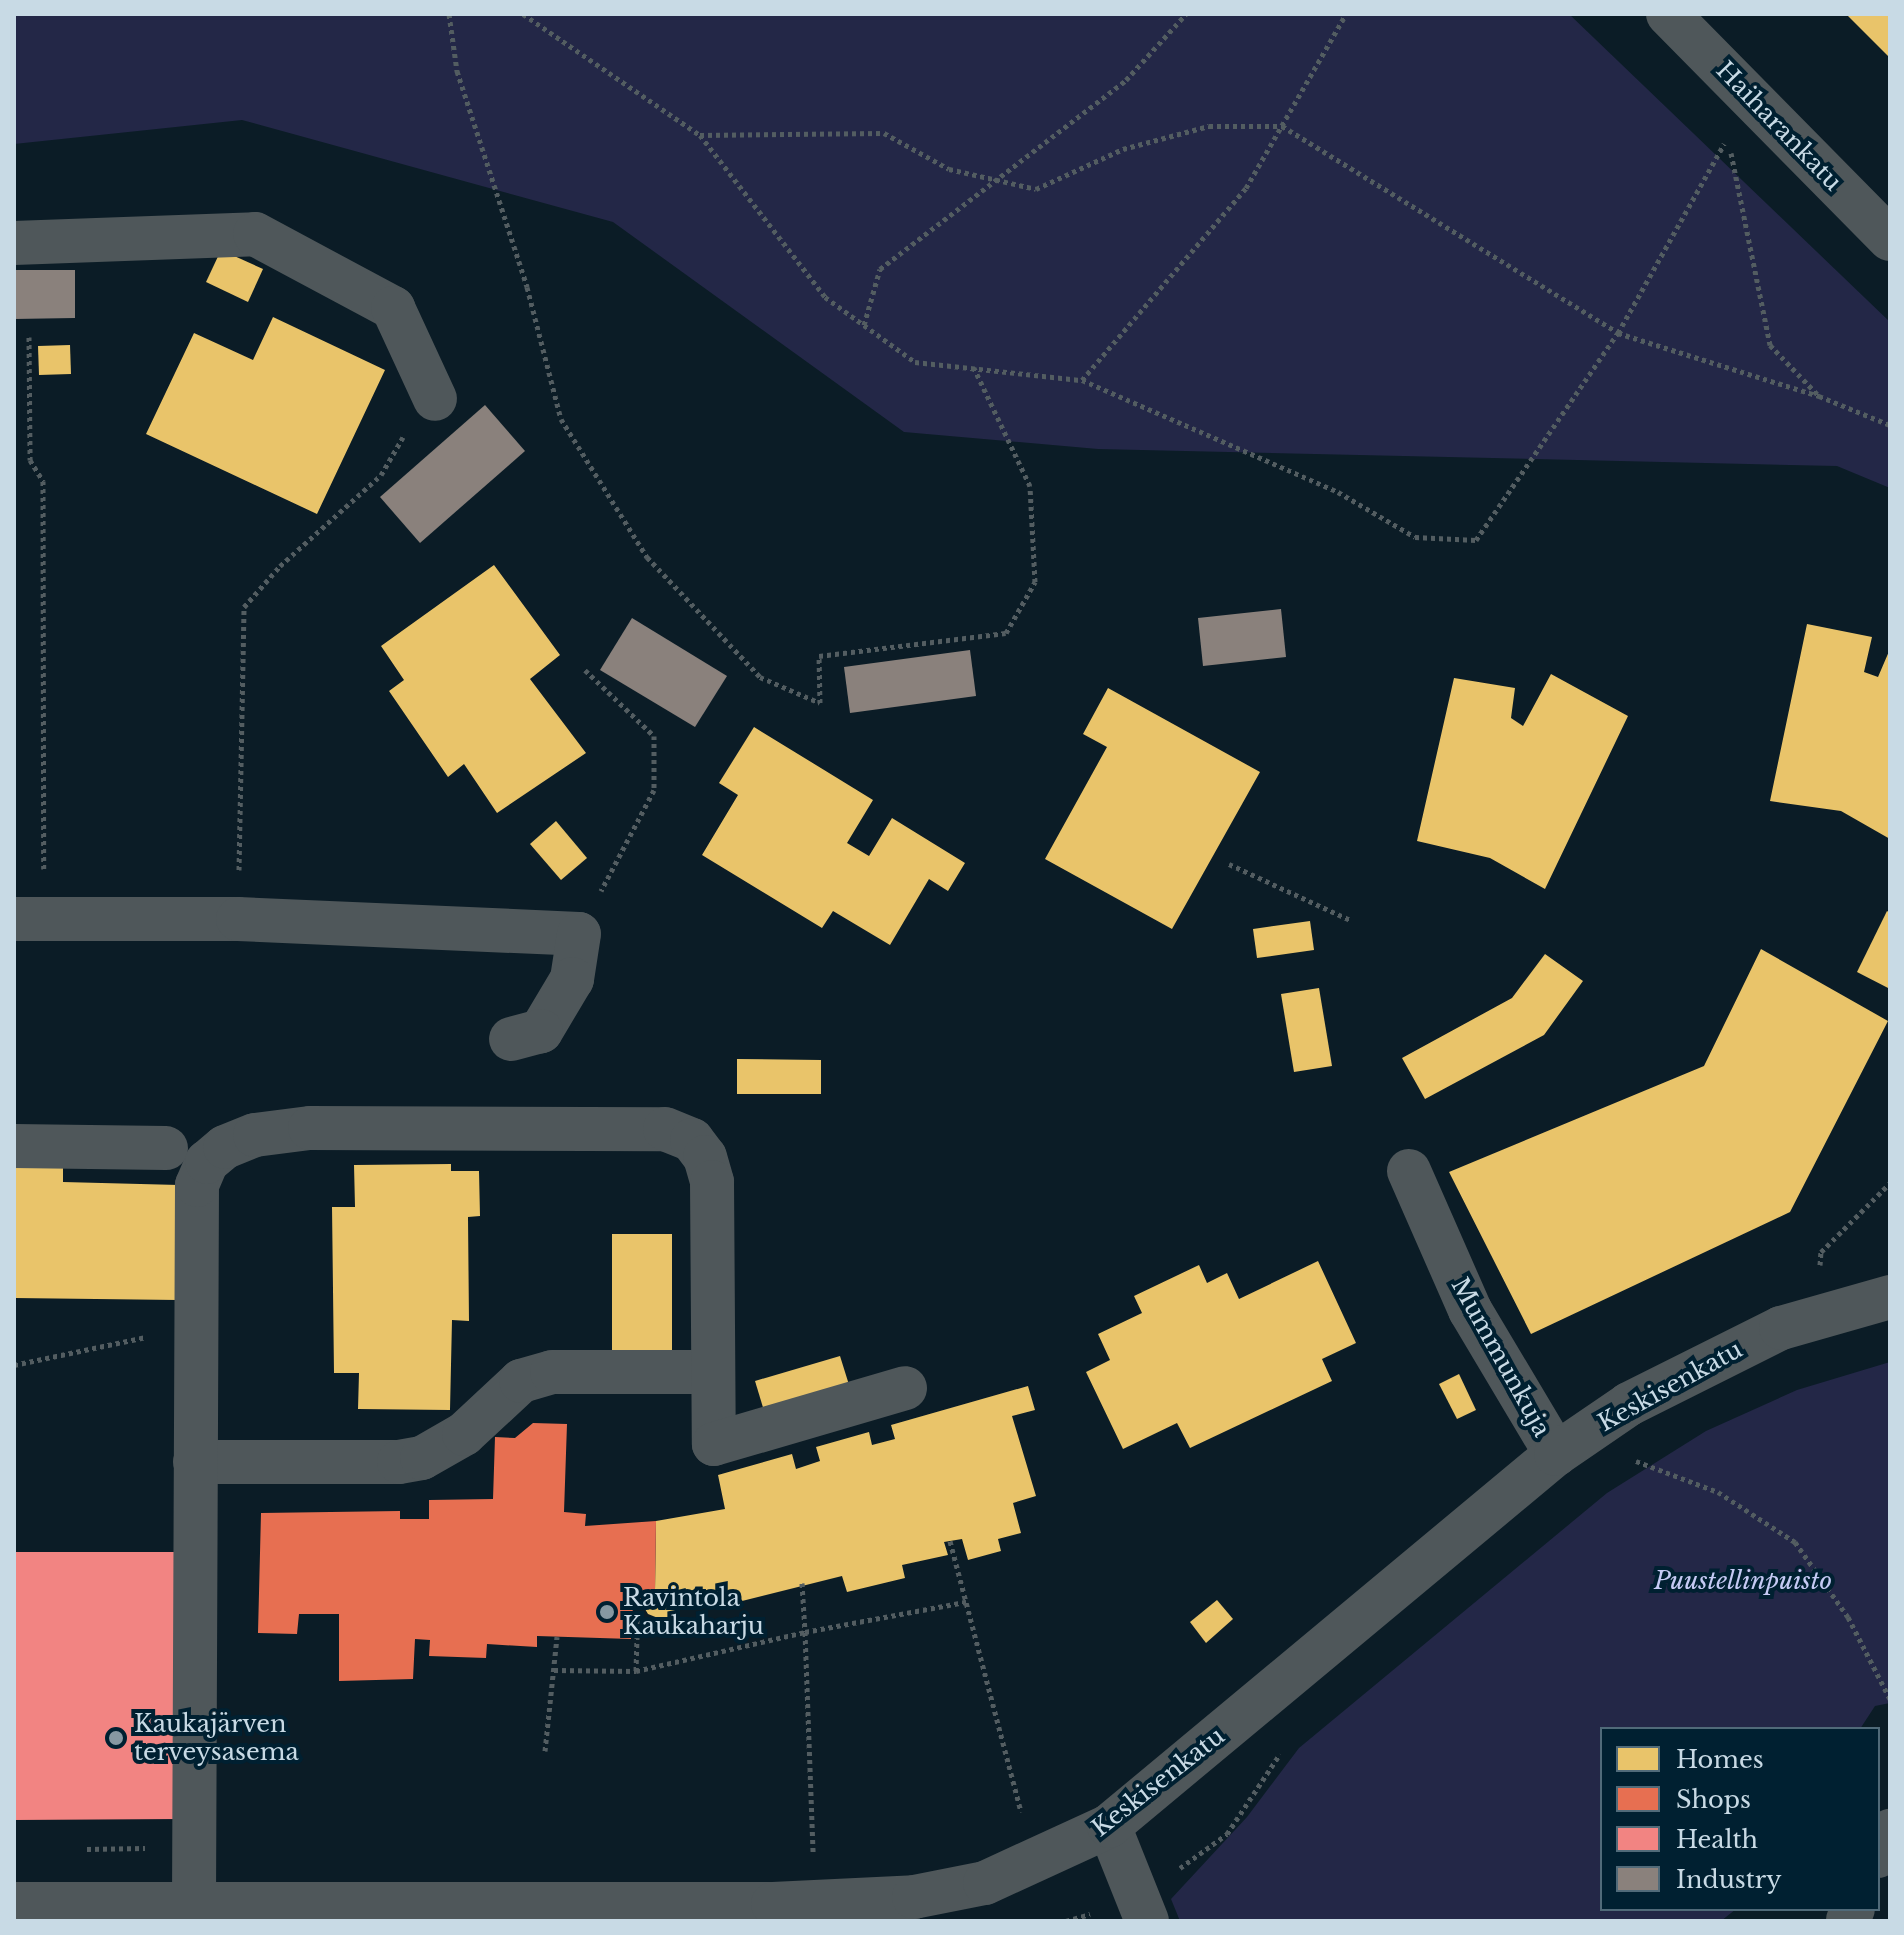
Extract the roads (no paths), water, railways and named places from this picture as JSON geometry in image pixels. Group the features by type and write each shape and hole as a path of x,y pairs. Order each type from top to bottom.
{"street":[{"name":"Haiharankatu","path":"1668,14 1890,239"},
{"path":"14,243 255,234 393,308 435,399"},
{"path":"29,919 238,919 579,934 572,979 541,1031 511,1039"},
{"path":"194,1902 197,1185 207,1162 225,1147 255,1135 310,1128 665,1129 692,1140 705,1157 712,1182 714,1444 905,1388"},
{"path":"14,1146 166,1148"},
{"name":"Mummunkuja","path":"1409,1171 1470,1310 1556,1454"},
{"name":"Keskisenkatu","path":"14,1904 194,1902 598,1906 914,1897 985,1883 1109,1826 1556,1454 1629,1404 1718,1356 1820,1316 1890,1297"},
{"path":"195,1462 399,1462 422,1458 464,1434 521,1381 552,1372 713,1372"},
{"path":"1109,1826 1142,1910"},
{"path":"1880,1852 1890,1831"}],"place":[{"name":"Ravintola Kaukaharju","path":"607,1612"},
{"name":"Kaukajärven terveysasema","path":"116,1738"}],"park label":[{"name":"Puustellinpuisto","path":"1743,1581"}]}
